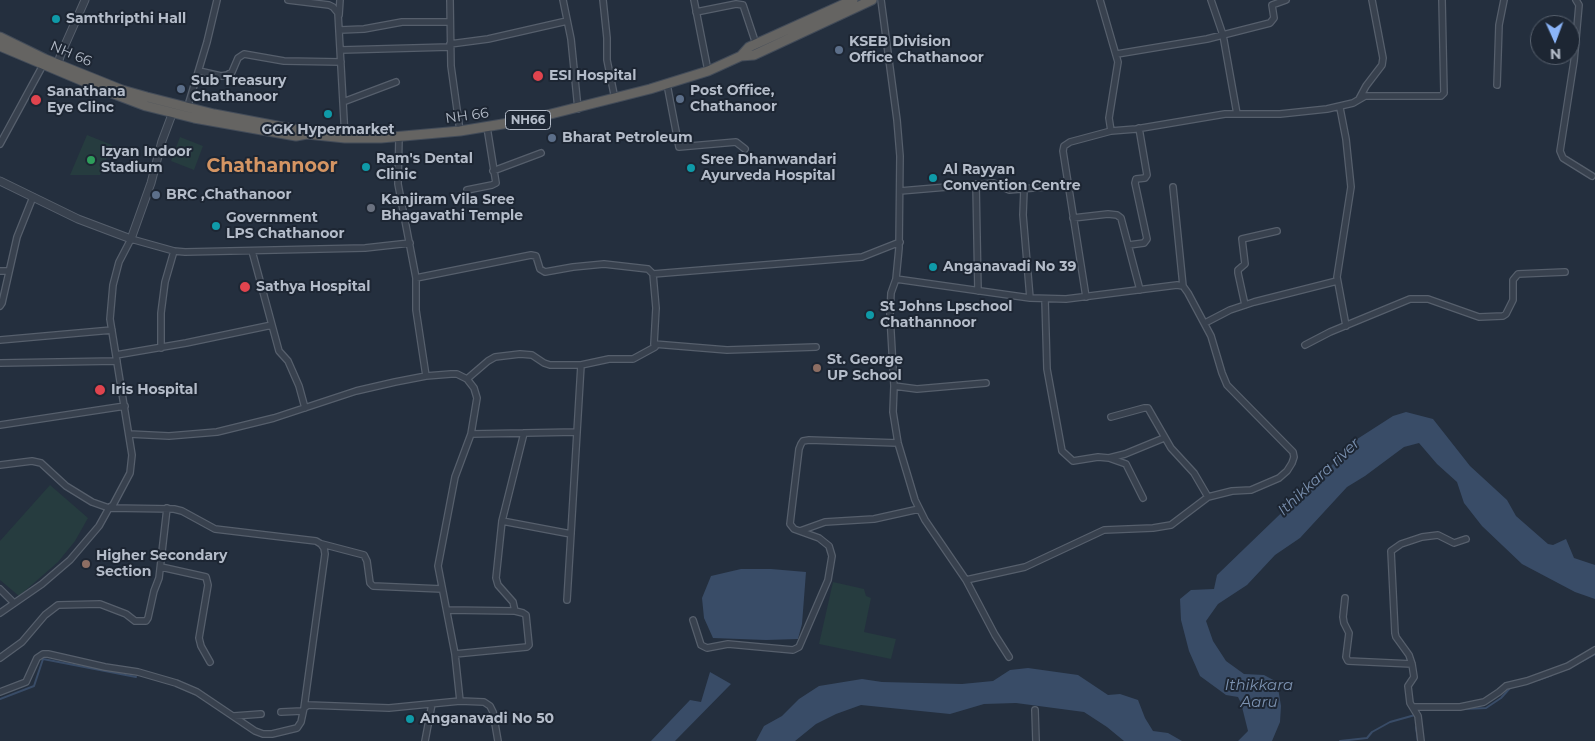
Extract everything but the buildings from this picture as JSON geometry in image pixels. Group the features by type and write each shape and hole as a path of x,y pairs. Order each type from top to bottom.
{"highway":[{"name":"NH 66","path":"0,37 57,67 174,108 298,130 307,134 345,138 399,137 460,131 527,120 578,109 667,84 708,71 740,56 749,47 853,0"},
{"name":"NH 66","path":"740,56 754,55 872,0"},
{"name":"NH 66","path":"0,46 43,65 57,67"}],"street":[{"path":"57,67 85,0"},
{"path":"187,111 216,0"},
{"path":"288,0 331,6 336,10 339,17"},
{"path":"340,0 339,17 345,138"},
{"path":"450,0 451,66 460,131"},
{"path":"563,0 571,39 578,109"},
{"path":"603,0 607,60 615,99"},
{"path":"694,0 708,71"},
{"path":"881,0 900,156 900,242 896,279 891,294 890,315 894,386 893,412 898,443 919,509 937,540 966,580 1009,657"},
{"path":"1100,0 1117,54 1118,69 1110,118 1111,131"},
{"path":"1211,0 1223,35 1237,114"},
{"path":"1117,54 1223,35 1272,22 1274,18 1272,4 1286,0"},
{"path":"1358,101 1366,86 1382,66 1383,58 1372,0"},
{"path":"1086,297 1063,147 1070,142 1111,131 1225,114 1280,114 1340,108 1365,96 1443,95 1442,0"},
{"path":"1497,85 1499,25 1504,0"},
{"path":"1576,0 1579,5 1574,61 1560,151 1563,158 1592,176"},
{"path":"696,12 728,3 744,6 756,44"},
{"path":"341,50 450,46 567,21"},
{"path":"340,30 364,29 402,22 449,22"},
{"path":"199,71 227,76 232,72 238,58 244,54 284,61 341,62"},
{"path":"0,144 43,65"},
{"path":"343,102 396,82"},
{"path":"667,84 678,147 736,142 745,149"},
{"path":"0,613 42,584 70,560 99,526 130,473 132,454 110,319 113,285 120,262 131,239 174,108"},
{"path":"1340,108 1346,139 1351,187 1337,281 1346,326"},
{"path":"467,190 496,183 487,127"},
{"path":"1129,245 1144,243 1148,239 1135,183 1136,179 1145,178 1147,175 1140,128"},
{"path":"399,137 398,184 416,278 416,310 426,376"},
{"path":"493,171 541,153"},
{"path":"0,181 78,219 131,239 174,251 365,248 410,243"},
{"path":"900,192 994,183 1006,190 1068,185"},
{"path":"976,184 978,291"},
{"path":"966,580 1025,567 1104,530 1164,528 1171,525 1208,497 1232,491 1251,490 1271,482 1287,471 1294,457 1293,452 1227,385 1212,336 1183,286 1173,187"},
{"path":"1024,189 1023,216 1030,298"},
{"path":"0,306 16,238 33,197"},
{"path":"1074,218 1108,214 1117,215 1123,221 1140,290"},
{"path":"1246,305 1238,274 1238,270 1245,264 1242,239 1277,230"},
{"path":"653,274 834,261 862,257 900,242"},
{"path":"161,348 161,313 174,251"},
{"path":"252,251 279,351 288,360 299,386 305,408"},
{"path":"416,278 531,255 536,256 540,269 545,272 573,266 604,264 648,269 653,274 656,308 655,347 633,359 608,360 581,365 550,365 532,355 520,354 495,358 488,361 467,379"},
{"path":"0,271 9,271"},
{"path":"1305,345 1405,300 1428,299 1477,316 1503,316 1513,300 1512,282 1518,274 1565,272"},
{"path":"896,279 1030,298 1066,299 1183,286"},
{"path":"1205,323 1230,310 1305,288 1337,281"},
{"path":"1045,298 1047,369 1062,451 1073,461 1098,456 1126,464 1143,498"},
{"path":"0,363 117,358 272,325"},
{"path":"0,340 112,330"},
{"path":"654,344 726,350 816,347"},
{"path":"567,600 581,365"},
{"path":"129,434 169,436 217,432 274,418 356,391 426,376 457,374 467,379 474,388 476,398 471,434 454,477 438,566 455,654 460,701"},
{"path":"894,386 917,389 986,383"},
{"path":"0,425 125,406"},
{"path":"1111,417 1146,408 1149,410 1164,438 1194,473 1208,497"},
{"path":"471,434 577,432"},
{"path":"514,612 513,602 497,582 502,521 524,433"},
{"path":"1109,458 1125,454 1164,438"},
{"path":"692,620 701,645 707,648 728,644 793,650 799,646 828,580 832,556 830,548 826,543 791,526 790,521 799,449 803,441 808,440 898,443"},
{"path":"0,466 32,461 41,463 66,486 92,502 109,508 167,508 182,511 215,529 316,541 364,555 368,561 370,579 373,586 442,589"},
{"path":"0,658 22,642 45,615 58,605 100,604 126,614 135,621 146,621 161,567 167,508"},
{"path":"800,531 825,522 874,519 919,509"},
{"path":"502,521 571,534"},
{"path":"1421,741 1418,716 1410,703 1408,686 1414,677 1412,664 1409,655 1395,633 1391,551 1401,544 1422,536 1438,536 1454,543 1466,539"},
{"path":"0,692 26,682 37,658 43,654 48,654 105,668 138,672 176,683 197,692 259,733 272,734 298,727 303,710 325,554 321,544"},
{"path":"161,567 206,577 208,585 199,638 201,646 210,662"},
{"path":"0,588 14,602"},
{"path":"1345,598 1342,617 1349,633 1346,657 1348,661 1412,664"},
{"path":"447,610 514,612 526,615 528,647 455,654"},
{"path":"1414,707 1460,707 1484,702 1506,686 1568,666 1595,650"},
{"path":"281,712 303,710 311,705 388,708 460,701 484,702 490,706 493,712 498,741"},
{"path":"425,741 432,704"},
{"path":"1035,710 1036,741"},
{"path":"234,716 262,714"}],"green space":[{"name":"Izyan Indoor Stadium","path":"87,135 112,145 100,175 70,175"},
{"path":"180,137 203,146 194,170 171,161"},
{"path":"50,485 88,518 75,541 58,562 19,596 0,580 0,541"},
{"path":"833,582 864,589 866,596 871,598 864,632 896,639 891,659 819,644"}],"water":[{"name":"Ithikkara Aaru","path":"1406,412 1433,419 1470,466 1507,500 1516,516 1548,544 1553,545 1566,539 1574,558 1595,565 1595,599 1575,592 1522,564 1482,526 1464,503 1457,482 1437,464 1419,443 1404,447 1347,487 1300,538 1275,555 1247,585 1218,604 1206,621 1213,641 1226,661 1244,674 1264,675 1277,682 1281,706 1280,722 1272,741 1238,741 1248,731 1241,703 1238,697 1226,695 1200,676 1189,651 1181,620 1180,599 1191,590 1214,589 1217,575 1302,493 1308,484 1319,478 1343,454 1351,443 1393,416"},
{"path":"741,569 806,572 802,624 798,639 713,638 704,618 702,598 711,576"},
{"path":"1028,668 1078,675 1108,695 1120,694 1138,700 1145,718 1153,731 1168,733 1182,741 1124,741 1084,712 1016,703 984,704 950,714 861,705 816,724 795,741 756,741 764,726 782,716 799,699 819,686 862,679 882,682 962,684 993,681 1010,670"},
{"path":"710,672 731,684 675,741 651,741 690,700 701,702"}],"waterway":[{"path":"1582,661 1595,654"},
{"path":"0,699 34,686 43,659 136,677"},
{"path":"1538,680 1552,675"},
{"path":"1463,709 1486,708 1501,698 1510,688"},
{"path":"1340,741 1367,738 1372,732 1390,722 1415,715"},
{"path":"1416,727 1418,741"}],"place":[{"name":"Samthripthi Hall","path":"56,19"},
{"name":"KSEB Division Office Chathanoor","path":"839,50"},
{"name":"ESI Hospital","path":"538,76"},
{"name":"Sub Treasury Chathanoor","path":"181,89"},
{"name":"Post Office, Chathanoor","path":"680,99"},
{"name":"Sanathana Eye Clinc","path":"36,100"},
{"name":"GGK Hypermarket","path":"328,114"},
{"name":"Bharat Petroleum","path":"552,138"},
{"name":"Izyan Indoor Stadium","path":"91,160"},
{"name":"Ram's Dental Clinic","path":"366,167"},
{"name":"Sree Dhanwandari Ayurveda Hospital","path":"691,168"},
{"name":"Al Rayyan Convention Centre","path":"933,178"},
{"name":"BRC ,Chathanoor","path":"156,195"},
{"name":"Kanjiram Vila Sree Bhagavathi Temple","path":"371,208"},
{"name":"Government LPS Chathanoor","path":"216,226"},
{"name":"Anganavadi No 39","path":"933,267"},
{"name":"Sathya Hospital","path":"245,287"},
{"name":"St Johns Lpschool Chathannoor","path":"870,315"},
{"name":"St. George UP School","path":"817,368"},
{"name":"Iris Hospital","path":"100,390"},
{"name":"Higher Secondary Section","path":"86,564"},
{"name":"Anganavadi No 50","path":"410,719"}],"district":[{"name":"Chathannoor","path":"272,166"}],"water label":[{"name":"Ithikkara river","path":"1319,477"}]}
